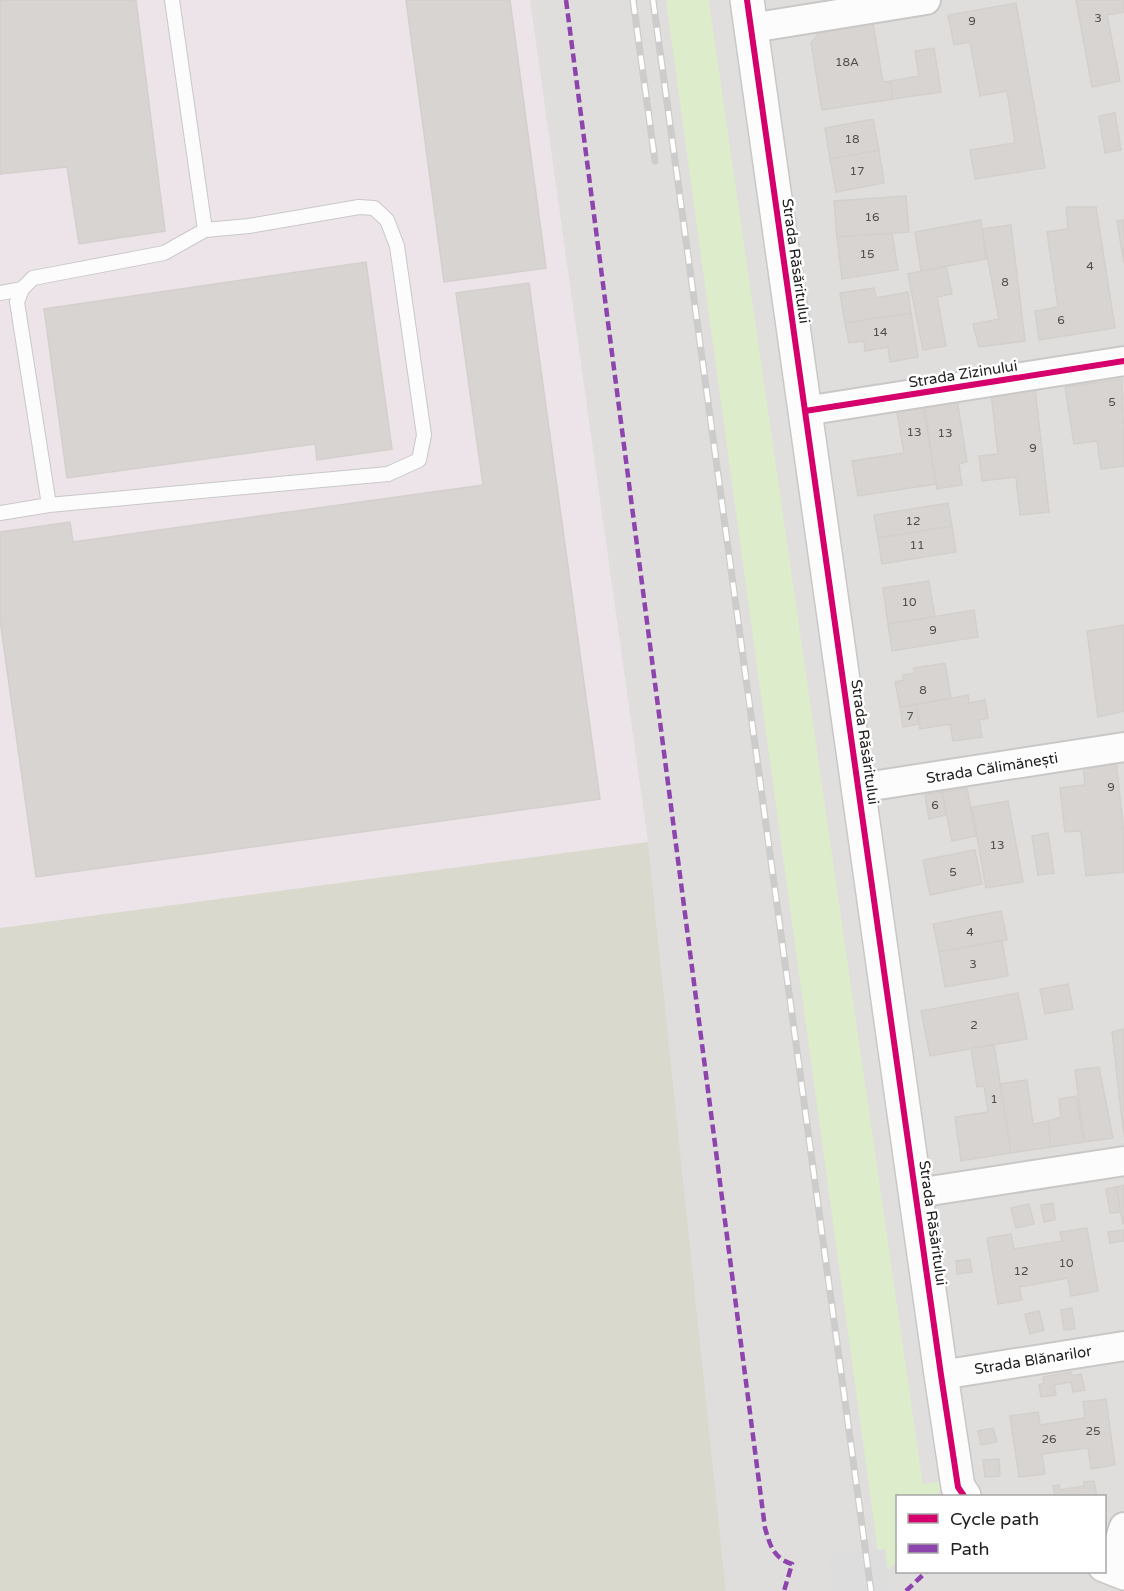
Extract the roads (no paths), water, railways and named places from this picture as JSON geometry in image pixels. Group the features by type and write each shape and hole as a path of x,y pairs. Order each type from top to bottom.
{"street":[{"path":"749,14 926,0"},
{"name":"Strada Răsăritului","path":"749,14 941,1375 961,1492"},
{"name":"Strada Zizinului","path":"805,411 1124,361"},
{"name":"Strada Călimănești","path":"859,788 1124,747"},
{"path":"917,1193 1124,1161"},
{"name":"Strada Blănarilor","path":"941,1375 1124,1346"},
{"path":"1106,1527 1124,1525 1119,1541 1119,1557 1124,1570"},
{"path":"1106,1566 1124,1570"}],"lane":[{"path":"172,0 205,230"},
{"path":"0,513 49,505 388,474 419,460 424,435 397,246 387,220 374,208 359,207 249,226 205,230 164,253 33,278 22,289 17,302 49,505"},
{"path":"0,293 22,289"}],"railway":[{"path":"633,0 655,161"},
{"path":"653,0 871,1591"}]}
